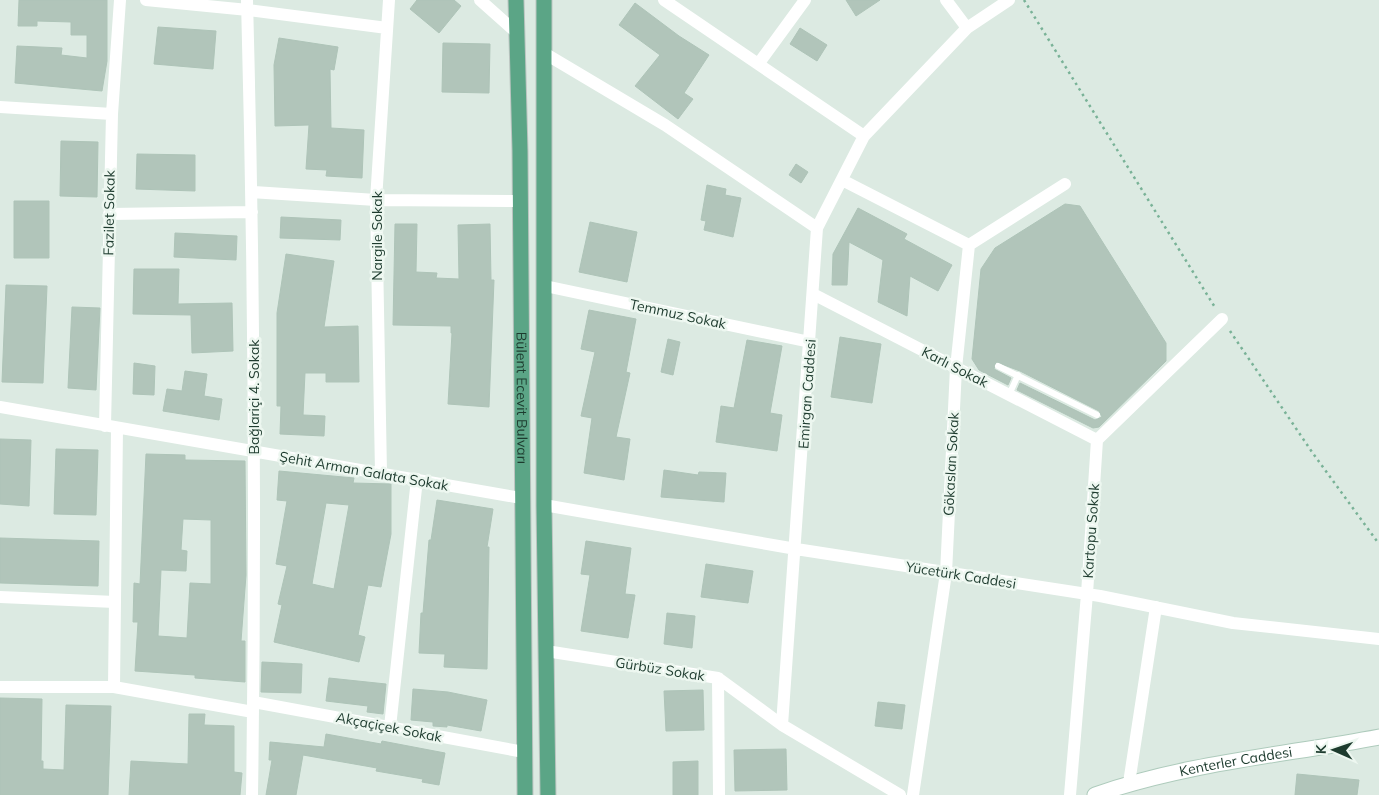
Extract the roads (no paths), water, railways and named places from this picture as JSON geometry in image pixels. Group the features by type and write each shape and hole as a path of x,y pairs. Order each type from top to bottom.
{"main road":[{"name":"Bülent Ecevit Bulvarı","path":"544,0 544,505 548,795"},
{"name":"Bülent Ecevit Bulvarı","path":"516,1 520,201 525,795"}],"street":[{"name":"Fazilet Sokak","path":"114,686 115,602 111,427 110,214 112,114 120,0"},
{"path":"146,0 248,5 387,28"},
{"name":"Nargile Sokak","path":"381,473 376,200 389,0"},
{"path":"480,0 516,34"},
{"path":"760,63 805,0"},
{"path":"946,0 967,28"},
{"name":"Emirgan Caddesi","path":"782,725 796,549 817,228 864,136 967,28 1009,0"},
{"path":"671,2 864,136"},
{"name":"Bağlariçi 4. Sokak","path":"248,5 254,452 252,795"},
{"path":"544,53 665,125 817,228"},
{"path":"0,107 112,114"},
{"path":"842,180 969,245 1065,184"},
{"path":"252,192 376,200 520,201"},
{"path":"110,214 252,212"},
{"name":"Gökaslan Sokak","path":"913,795 946,573 956,368 969,245"},
{"name":"Temmuz Sokak","path":"545,286 810,342"},
{"name":"Karlı Sokak","path":"813,294 1097,440"},
{"path":"1097,440 1222,320"},
{"name":"Şehit Arman Galata Sokak","path":"0,407 521,498"},
{"name":"Kartopu Sokak","path":"1070,795 1087,594 1097,440"},
{"path":"390,727 417,479"},
{"name":"Yücetürk Caddesi","path":"544,505 796,549 1087,594 1233,623 1379,639"},
{"path":"0,597 115,602"},
{"path":"1128,789 1156,607"},
{"name":"Gürbüz Sokak","path":"546,651 718,678 719,795"},
{"path":"718,678 782,725 900,795"},
{"name":"Akçaçiçek Sokak","path":"0,687 114,686 390,727 524,752"},
{"name":"Kenterler Caddesi","path":"1095,795 1128,789 1179,771 1379,736"}],"lane":[{"path":"998,366 1097,415"},
{"path":"1009,395 1018,375"}]}
